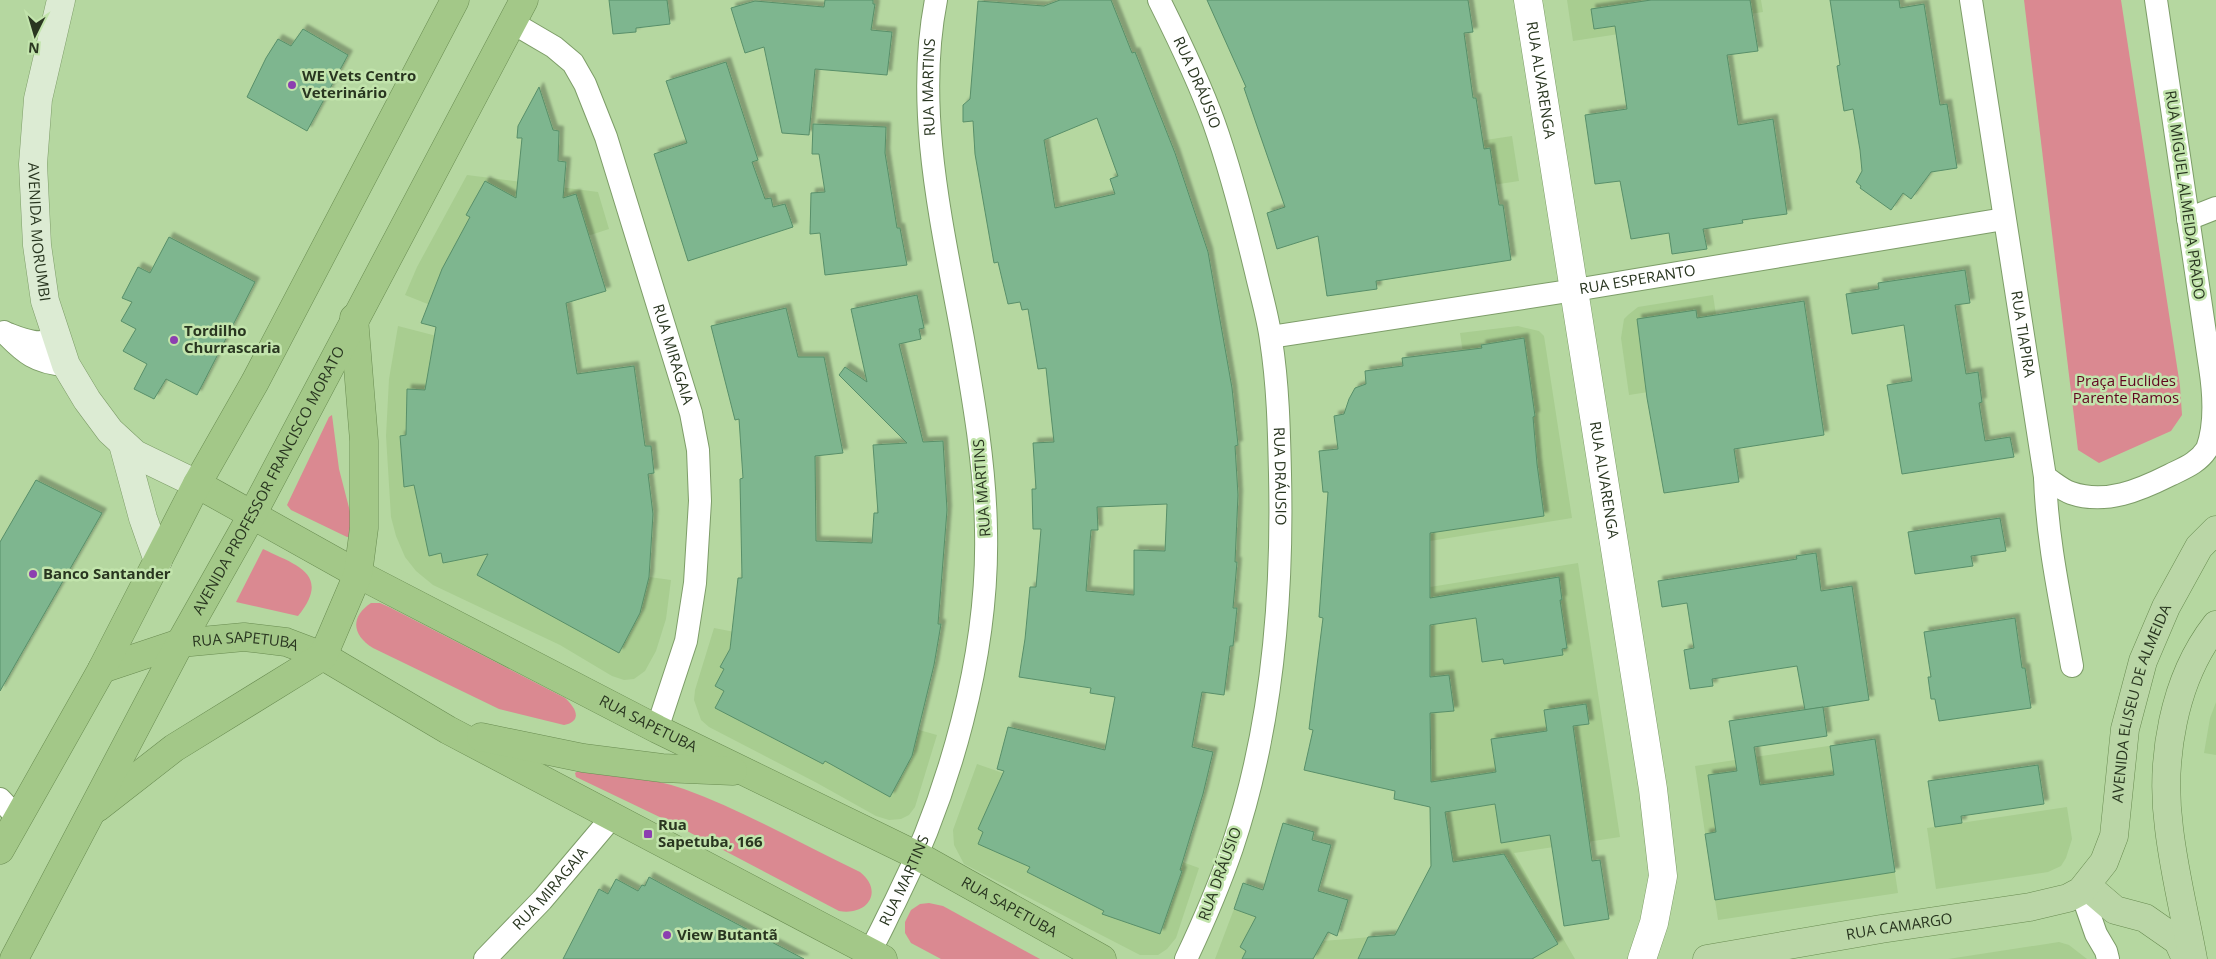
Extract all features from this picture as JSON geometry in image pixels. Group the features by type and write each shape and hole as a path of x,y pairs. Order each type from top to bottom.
{"highway":[{"path":"0,850 9,808 102,669 197,484 255,382 455,0"},
{"name":"AVENIDA PROFESSOR FRANCISCO MORATO","path":"14,959 180,643 252,515 354,318 518,11"},
{"path":"90,814 174,748 323,656 358,574 365,508 364,441 354,318"},
{"name":"RUA SAPETUBA","path":"197,484 358,574 657,729 918,856 1102,959"},
{"path":"365,508 378,558 387,577 400,596"},
{"name":"RUA SAPETUBA","path":"102,669 180,643 244,637 286,642 323,656 448,730 613,816 873,957"},
{"path":"448,730 593,759 662,768 744,771"}],"main road":[{"name":"AVENIDA MORUMBI","path":"61,0 38,99 33,164 37,245 45,301 66,365 87,400 110,432 135,454 197,484"},
{"name":"AVENIDA MORUMBI","path":"123,444 143,518 158,561"},
{"name":"AVENIDA ELISEU DE ALMEIDA","path":"2084,888 2104,862 2114,836 2125,729 2144,661 2166,607 2199,547 2216,530"},
{"path":"2193,959 2168,828 2166,788 2168,758 2174,717 2186,679 2206,638 2216,625"},
{"path":"2084,888 2115,910 2145,918 2178,941 2186,959"},
{"name":"RUA CAMARGO","path":"1707,959 1880,929 2030,907 2068,898 2084,888"}],"street":[{"name":"RUA MARTINS","path":"873,957 918,856 952,762 978,638 986,555 983,467 933,170 929,99 930,29 936,0"},
{"name":"RUA DRÁUSIO","path":"1159,0 1214,122 1248,236 1271,337 1279,399 1280,580 1274,655 1258,746 1232,848 1206,917 1186,959"},
{"name":"RUA ALVARENGA","path":"1528,0 1653,789 1664,876 1654,923 1642,959"},
{"name":"RUA TIAPIRA","path":"1971,0 2045,478 2046,517 2050,548 2072,666"},
{"name":"RUA MIGUEL ALMEIDA PRADO","path":"2045,478 2070,493 2091,497 2119,495 2141,489 2196,462 2207,449 2214,432 2216,411 2156,0"},
{"name":"RUA MIRAGAIA","path":"518,11 554,47 574,63 585,84 606,137 691,413 698,450 700,501 695,583 686,641 657,729"},
{"path":"2188,219 2216,208"},
{"name":"RUA ESPERANTO","path":"1271,337 1575,290 2004,219"},
{"path":"2,332 39,342 52,338 55,335"},
{"path":"2,332 33,358 49,364 66,365"},
{"name":"RUA MIRAGAIA","path":"484,959 542,900 613,816"},
{"path":"2084,888 2096,934 2106,951 2108,959"},
{"path":"2096,934 2098,916 2103,912 2115,910"}],"shaded area":[{"path":"1567,0 1761,0 1763,12 1573,41"},
{"path":"1512,136 1519,181 1394,200 1380,156"},
{"path":"467,175 598,192 609,229 526,256 526,343 405,295 417,267"},
{"path":"1713,295 1726,380 1629,395 1621,338 1624,319 1638,307"},
{"path":"398,326 526,359 599,570 671,580 666,619 656,651 645,671 634,679 624,680 612,676 560,645 433,585 416,571 405,557 396,536 391,517 386,436 389,379"},
{"path":"1518,326 1539,331 1544,336 1572,518 1430,541 1429,531 1475,435 1460,333"},
{"path":"1578,563 1620,837 1514,853 1575,959 1215,959 1234,909 1323,941 1395,935 1431,866 1430,587"},
{"path":"714,628 811,647 855,712 937,735 915,807 909,815 901,819 889,820 876,816 709,727 701,720 694,700 695,690"},
{"path":"2216,702 2216,755 2204,753 2210,718"},
{"path":"1875,739 1898,893 1718,920 1695,766"},
{"path":"977,764 1069,796 1127,842 1199,868 1176,938 1167,949 1158,955 1140,955 964,864 954,845 953,830"},
{"path":"2067,807 2072,839 2066,858 2061,866 2048,872 1936,889 1927,828"},
{"path":"2059,942 2069,945 2087,959 1948,959"}],"green space":[{"name":"Praça Euclides Parente Ramos","path":"2024,0 2121,0 2180,386 2182,415 2171,431 2099,463 2078,450"},
{"path":"332,415 339,469 354,527 350,537 291,510 287,505 329,417"},
{"path":"263,549 298,566 311,581 312,590 308,602 298,616 236,602"},
{"path":"371,603 380,603 389,607 565,698 575,710 576,717 570,723 564,725 499,709 373,648 361,637 356,626 360,614"},
{"path":"578,771 631,777 671,785 729,807 860,872 867,879 872,894 865,906 858,910 849,912 839,911 668,821 576,777 575,773"},
{"path":"929,903 943,906 1040,959 941,959 911,943 905,933 905,922 911,910 920,904"}],"building":[{"path":"609,0 667,0 670,24 636,28 636,32 613,34"},
{"path":"825,0 873,0 873,4 875,4 871,30 892,32 887,75 815,69 809,135 782,133 764,47 745,53 731,8 755,1 824,7"},
{"path":"1060,0 1111,0 1132,53 1135,52 1175,153 1208,252 1232,388 1238,445 1235,446 1238,495 1235,562 1237,562 1233,608 1237,608 1233,646 1230,646 1224,695 1202,692 1192,747 1213,752 1203,794 1180,870 1182,871 1160,934 1102,914 1104,911 1027,872 1030,867 978,844 983,832 978,829 1004,771 997,769 1008,727 1105,750 1115,697 1090,693 1091,688 1019,677 1030,587 1036,587 1041,529 1033,529 1032,489 1036,489 1033,443 1054,442 1046,368 1038,369 1028,309 1022,310 1020,302 1008,304 998,262 994,263 975,154 973,121 963,122 963,105 970,99 978,1 1044,6","holes":["1097,118 1118,176 1110,179 1115,194 1055,208 1044,140","1167,504 1165,551 1134,550 1134,595 1086,591 1091,530 1098,530 1097,507"]},
{"path":"1207,0 1468,0 1473,32 1464,33 1473,98 1476,98 1484,149 1490,148 1499,205 1503,205 1511,260 1376,281 1377,289 1327,296 1318,236 1277,249 1267,213 1285,207 1244,88 1246,87"},
{"path":"1651,0 1750,0 1758,51 1727,55 1738,125 1773,119 1787,214 1742,220 1743,223 1703,229 1707,249 1672,254 1669,233 1631,239 1620,181 1595,184 1585,115 1627,109 1615,26 1594,29 1591,9"},
{"path":"1830,0 1899,0 1900,8 1924,4 1940,105 1947,104 1957,168 1931,172 1911,199 1903,193 1891,210 1860,188 1861,186 1856,182 1862,171 1860,150 1853,109 1844,111 1837,66 1840,65"},
{"name":"WE Vets Centro Veterinário","path":"303,29 348,55 307,131 247,97 266,58 278,39 291,46"},
{"path":"726,62 758,160 752,162 765,199 771,198 773,207 785,204 793,227 688,261 654,154 687,143 666,81"},
{"path":"539,87 553,130 559,131 558,161 566,162 563,198 576,194 606,291 566,303 577,374 634,366 645,446 651,446 654,473 648,474 653,514 649,577 640,613 619,653 477,575 488,554 443,563 441,553 429,556 414,485 404,487 400,436 406,435 407,389 425,390 436,327 421,323 442,269 470,217 466,215 485,181 516,198 522,138 517,138 518,126"},
{"path":"813,124 886,127 885,153 897,228 900,228 907,265 825,275 820,233 810,234 811,193 825,192 819,154 812,154"},
{"path":"169,237 255,282 197,395 166,379 154,399 134,389 147,364 123,351 136,329 121,321 132,302 122,298 138,267 150,273"},
{"path":"1965,270 1970,303 1955,305 1966,374 1978,372 1982,402 1979,403 1985,441 2010,437 2014,457 1902,474 1887,385 1912,381 1904,325 1852,334 1846,294 1879,289 1878,283"},
{"path":"917,295 924,328 919,329 921,339 899,344 923,442 943,441 947,510 938,624 941,624 934,665 912,756 890,797 825,761 823,764 715,708 724,691 715,686 724,669 720,667 730,649 738,578 742,578 740,479 743,478 739,419 735,420 711,326 786,308 798,357 824,357 843,453 815,456 816,541 872,543 874,513 878,513 873,445 907,443 839,375 845,367 867,382 851,309"},
{"path":"1804,301 1824,435 1734,449 1739,482 1664,493 1647,398 1637,319 1696,310 1697,318"},
{"path":"1524,338 1535,416 1533,417 1537,464 1544,516 1430,533 1430,598 1559,577 1562,600 1560,600 1567,648 1562,649 1563,655 1504,664 1503,659 1482,662 1476,618 1430,625 1430,677 1449,675 1454,711 1430,713 1431,782 1496,772 1491,739 1547,731 1544,710 1586,704 1589,724 1573,726 1592,861 1600,860 1609,919 1564,926 1550,835 1501,843 1495,804 1445,812 1453,862 1504,854 1558,944 1532,959 1358,959 1368,937 1395,935 1431,866 1430,807 1394,799 1395,791 1304,770 1313,730 1309,729 1323,618 1319,617 1328,492 1323,492 1319,451 1338,449 1334,416 1344,414 1355,388 1366,384 1365,371 1403,366 1402,358 1482,348 1481,345"},
{"name":"Banco Santander","path":"36,480 102,513 0,691 0,542"},
{"path":"2000,518 2006,551 1971,556 1973,566 1915,574 1908,532"},
{"path":"1816,553 1821,591 1852,586 1869,700 1805,710 1797,666 1712,679 1713,686 1690,689 1684,650 1694,648 1687,603 1662,607 1658,581 1797,559 1796,556"},
{"path":"2015,618 2022,668 2025,668 2031,708 1939,721 1935,699 1931,699 1928,677 1931,677 1924,632"},
{"path":"1823,707 1827,736 1754,747 1760,785 1834,775 1830,746 1875,739 1895,872 1715,900 1705,834 1716,832 1708,775 1737,771 1729,721"},
{"path":"2038,765 2044,804 1961,816 1962,823 1935,827 1928,781"},
{"path":"1283,823 1314,832 1312,840 1331,845 1318,891 1348,900 1337,936 1328,932 1313,959 1242,959 1246,951 1240,947 1256,917 1234,909 1243,883 1263,890"},
{"name":"View Butantã","path":"649,877 804,959 563,959 599,889 608,894 616,879 638,891 642,885 645,886"}],"place":[{"name":"WE Vets Centro Veterinário","path":"292,85"},
{"name":"Tordilho Churrascaria","path":"174,340"},
{"name":"Banco Santander","path":"33,574"},
{"name":"Rua Sapetuba, 166","path":"648,834"},
{"name":"View Butantã","path":"667,935"}]}
